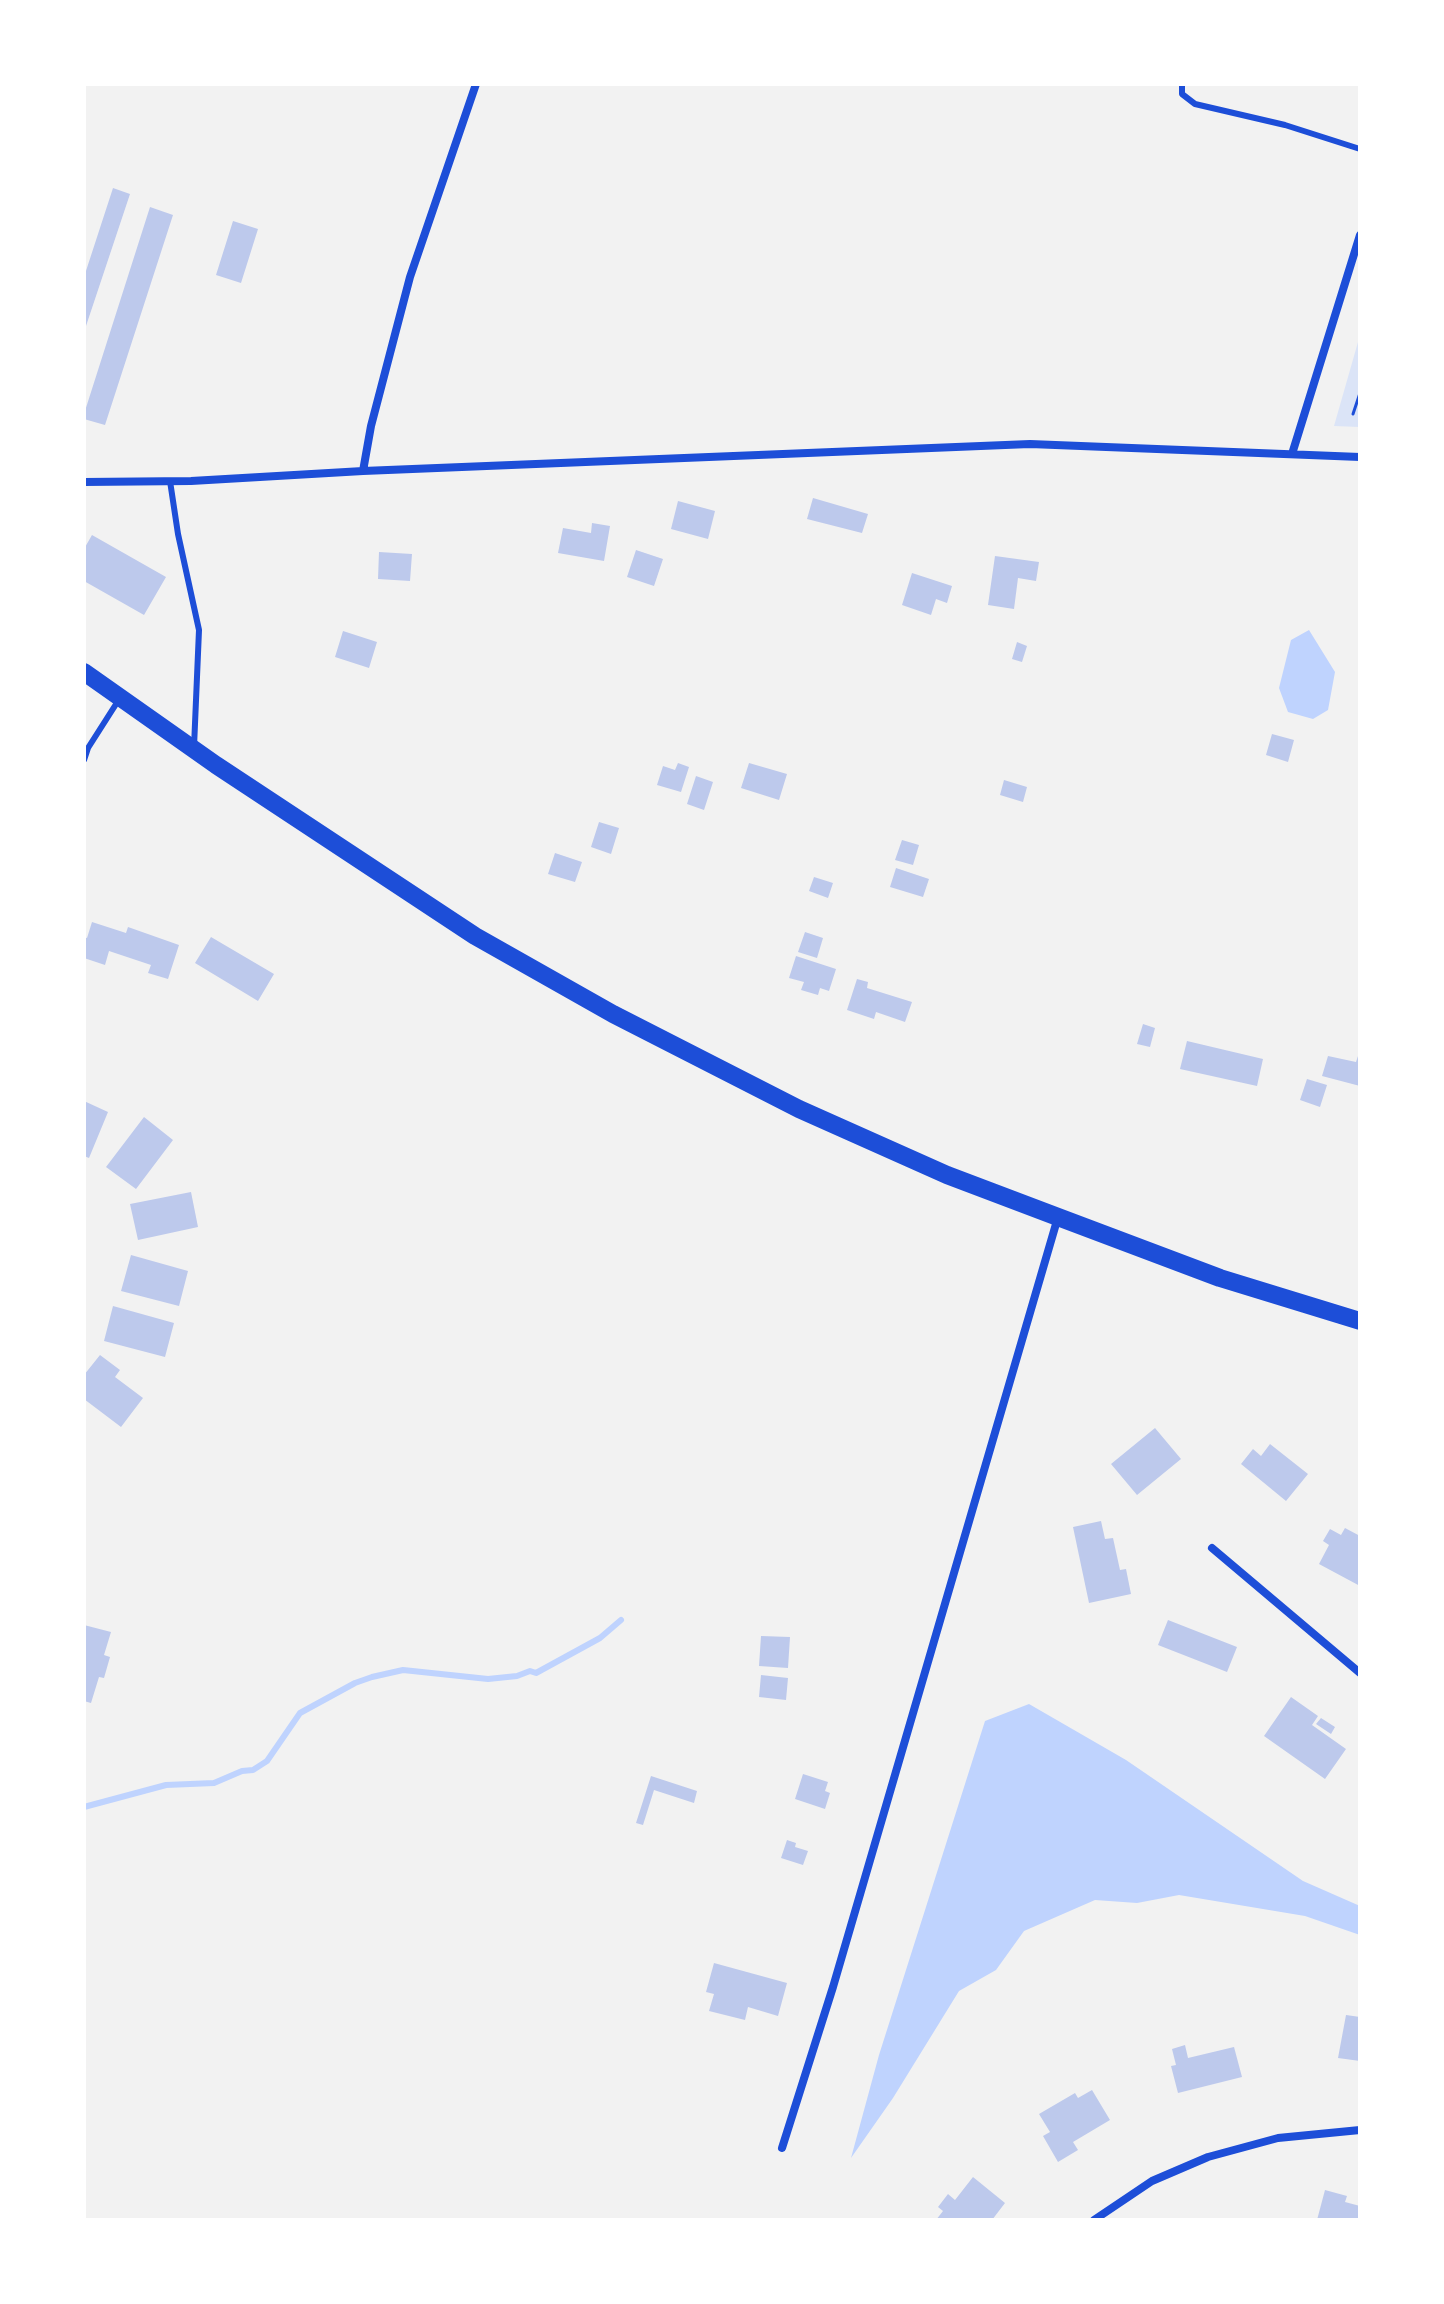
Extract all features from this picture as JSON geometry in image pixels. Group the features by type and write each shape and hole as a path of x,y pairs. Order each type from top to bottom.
{"main road":[{"path":"84,672 475,936 613,1014 799,1109 947,1175 1058,1217 1220,1278 1360,1321"}],"street":[{"path":"363,471 371,426 410,277 476,84"},
{"path":"1292,454 1360,235"},
{"path":"84,482 170,481 1030,444 1360,457"},
{"path":"782,2148 837,1972 1058,1217"},
{"path":"1212,1548 1360,1673"},
{"path":"1094,2220 1152,2181 1208,2157 1278,2138 1360,2130"}],"lane":[{"path":"1182,84 1182,94 1195,104 1285,125 1360,149"},
{"path":"170,481 199,630 194,749"},
{"path":"84,760 88,748 120,698"}],"path":[{"path":"1353,414 1360,393"}],"shaded area":[{"path":"1360,335 1360,427 1334,426"}],"water":[{"path":"1309,630 1335,672 1328,710 1313,719 1288,712 1279,688 1291,640"},
{"path":"1029,1704 1126,1760 1303,1881 1360,1906 1360,1935 1305,1916 1179,1895 1137,1903 1095,1900 1024,1931 996,1970 959,1991 893,2098 851,2158 879,2055 985,1721"}],"building":[{"path":"113,188 130,194 84,332 84,277"},
{"path":"150,207 173,215 105,425 84,419 84,414"},
{"path":"233,221 258,229 241,283 216,275"},
{"path":"813,498 868,514 862,533 807,519"},
{"path":"678,501 715,511 708,539 671,529"},
{"path":"592,523 610,526 604,561 558,553 563,528 591,533"},
{"path":"92,535 166,577 144,615 84,581 84,549"},
{"path":"636,550 663,559 654,586 627,577"},
{"path":"379,552 412,554 410,581 378,579"},
{"path":"995,556 1039,562 1036,581 1018,578 1014,609 988,605"},
{"path":"912,573 952,586 947,603 936,599 931,615 902,605"},
{"path":"343,631 377,642 369,668 335,657"},
{"path":"1017,642 1027,646 1022,662 1012,659"},
{"path":"1272,734 1294,740 1288,762 1266,755"},
{"path":"678,763 689,767 681,792 657,785 663,766 675,770"},
{"path":"749,763 787,774 779,800 741,788"},
{"path":"696,776 713,782 704,810 687,804"},
{"path":"1004,780 1027,787 1023,802 1000,795"},
{"path":"599,822 619,828 611,854 591,847"},
{"path":"902,840 919,845 913,865 895,860"},
{"path":"555,853 582,862 575,882 548,874"},
{"path":"896,868 929,879 923,897 890,887"},
{"path":"814,877 833,883 828,898 809,891"},
{"path":"92,922 126,933 128,927 179,945 168,979 148,973 151,965 109,951 105,965 84,958 84,937 87,938"},
{"path":"805,932 823,938 817,958 798,952"},
{"path":"211,937 274,974 258,1001 195,963"},
{"path":"796,956 836,969 829,991 820,988 818,995 801,990 804,982 789,978"},
{"path":"857,979 868,982 867,988 912,1002 905,1022 876,1012 874,1019 847,1010"},
{"path":"1143,1024 1155,1028 1150,1047 1137,1044"},
{"path":"1187,1041 1263,1059 1257,1086 1180,1069"},
{"path":"1359,1053 1360,1086 1322,1076 1328,1056 1356,1062"},
{"path":"1307,1079 1327,1085 1320,1107 1300,1100"},
{"path":"84,1101 108,1112 89,1158 84,1156"},
{"path":"144,1117 173,1140 136,1189 106,1167"},
{"path":"191,1192 198,1227 138,1240 130,1204"},
{"path":"131,1255 188,1271 179,1306 121,1291"},
{"path":"113,1306 174,1323 165,1357 104,1341"},
{"path":"100,1355 120,1370 115,1377 143,1398 121,1427 84,1399 84,1375"},
{"path":"1155,1428 1181,1459 1137,1495 1111,1464"},
{"path":"1270,1444 1308,1474 1286,1501 1241,1464 1253,1449 1261,1456"},
{"path":"1101,1521 1105,1539 1113,1538 1120,1570 1126,1569 1131,1594 1089,1603 1073,1527"},
{"path":"1345,1528 1360,1536 1360,1586 1319,1564 1329,1545 1323,1541 1330,1529 1341,1535"},
{"path":"1168,1620 1237,1647 1227,1672 1158,1645"},
{"path":"84,1625 111,1632 104,1655 110,1657 104,1678 99,1677 91,1703 84,1701"},
{"path":"761,1636 790,1637 788,1668 759,1666"},
{"path":"761,1675 788,1678 786,1700 759,1697"},
{"path":"1291,1697 1318,1716 1312,1725 1346,1749 1325,1779 1264,1736"},
{"path":"1321,1718 1335,1727 1331,1734 1316,1724"},
{"path":"803,1774 828,1782 825,1791 830,1793 825,1809 795,1799"},
{"path":"651,1776 697,1791 694,1803 654,1790 643,1825 636,1823"},
{"path":"787,1840 796,1843 795,1847 808,1851 803,1865 781,1858"},
{"path":"714,1963 787,1983 778,2016 748,2007 745,2020 709,2011 714,1994 706,1992"},
{"path":"1346,2015 1360,2017 1360,2061 1338,2058"},
{"path":"1185,2045 1188,2058 1234,2047 1242,2077 1178,2093 1171,2066 1176,2065 1172,2049"},
{"path":"1092,2090 1110,2120 1073,2142 1078,2150 1058,2162 1043,2136 1050,2132 1039,2114 1075,2093 1078,2098"},
{"path":"973,2177 1005,2203 992,2220 936,2220 943,2211 938,2207 948,2194 955,2200"},
{"path":"1325,2190 1347,2196 1345,2202 1360,2206 1360,2220 1317,2220"}],"waterway":[{"path":"84,1807 166,1785 214,1783 242,1771 253,1770 267,1761 300,1713 372,1677 403,1670 488,1679 517,1676 530,1671 536,1673 600,1638 621,1620"}]}
